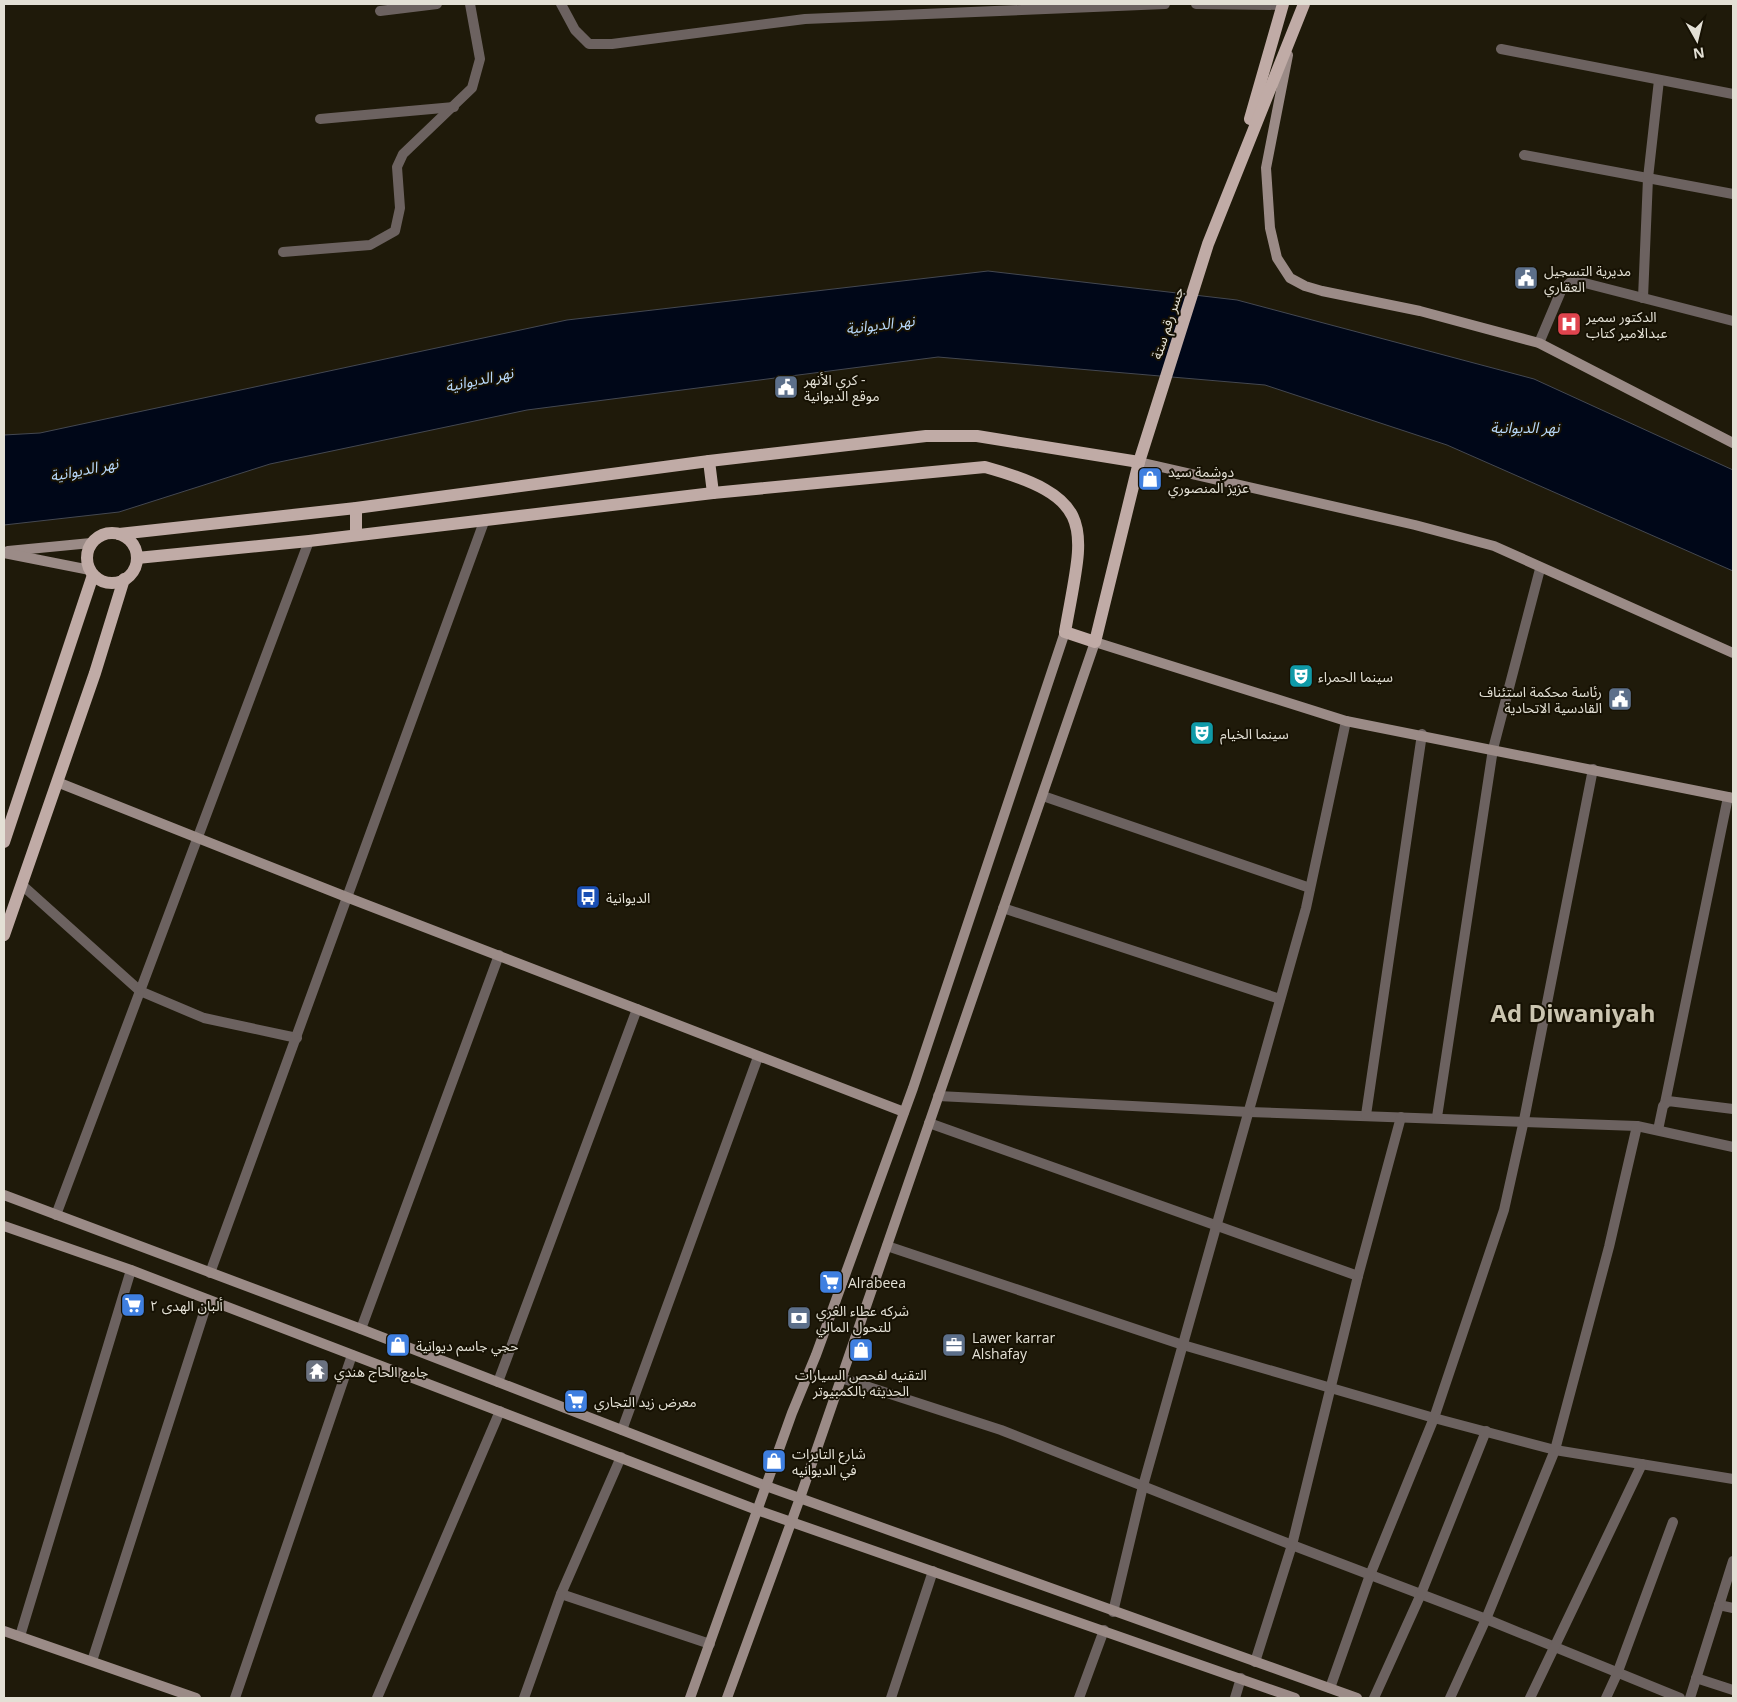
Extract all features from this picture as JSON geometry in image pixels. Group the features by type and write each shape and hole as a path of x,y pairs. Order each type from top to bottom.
{"main road":[{"path":"1236,170 1282,4"},
{"path":"1236,170 1304,4"},
{"path":"1293,32 1266,168 1270,228 1277,258 1285,272 1305,286 1322,291 1420,311 1539,343 1733,443"},
{"name":"جسر رقم ستة","path":"1096,642 1139,462 1208,244 1236,170"},
{"path":"4,552 92,543 104,534 119,534 356,508 709,461 887,440 977,436 1139,462 1459,536 1494,546 1540,569 1733,653"},
{"path":"709,461 712,492"},
{"path":"137,558 309,541 712,492 985,467 1022,477 1046,489 1063,501 1075,518 1079,554 1065,632 980,895 904,1112 816,1355 757,1510 690,1698"},
{"path":"356,508 356,534"},
{"path":"4,552 91,572 108,583 124,579 131,574 137,558 132,543 119,534"},
{"path":"4,842 91,572 86,559 92,543"},
{"path":"4,935 124,579"},
{"path":"1065,632 1346,720 1730,797"},
{"path":"727,1698 800,1498 1096,642"},
{"path":"57,782 349,898 904,1112"},
{"path":"4,1195 361,1329 766,1486 1357,1698"},
{"path":"4,1226 131,1270 757,1510 1295,1698"},
{"path":"4,1631 196,1698"}],"street":[{"path":"380,11 437,4"},
{"path":"283,252 370,245 395,231 400,208 397,167 403,154 454,108 472,88 480,59 470,4"},
{"path":"561,4 575,30 589,44 612,44 805,19 1164,4"},
{"path":"1196,4 1282,4"},
{"path":"1501,49 1733,94"},
{"path":"1643,298 1648,178 1659,80"},
{"path":"320,119 454,108"},
{"path":"1524,155 1733,194"},
{"path":"1539,343 1561,291 1565,285 1573,280 1733,322"},
{"path":"210,1273 349,898 485,519"},
{"path":"56,1215 309,541"},
{"path":"1437,1117 1493,749 1540,569"},
{"path":"1113,1612 1143,1486 1310,888 1346,720"},
{"path":"1366,1116 1422,734"},
{"path":"1330,1688 1370,1575 1434,1418 1504,1210 1524,1120 1593,769"},
{"path":"1042,796 1310,888"},
{"path":"1658,1130 1730,797"},
{"path":"22,885 140,991 204,1018 297,1038"},
{"path":"1004,908 1280,999"},
{"path":"361,1329 499,955"},
{"path":"498,1382 636,1009"},
{"path":"622,1430 758,1057"},
{"path":"938,1096 1248,1112 1524,1120 1638,1126 1733,1147"},
{"path":"1665,1103 1674,1101 1733,1109"},
{"path":"1255,1662 1292,1545 1358,1276 1401,1117"},
{"path":"929,1123 1217,1224 1358,1276"},
{"path":"1450,1698 1486,1619 1555,1450 1609,1247 1638,1126"},
{"path":"887,1246 1183,1345 1434,1418 1555,1450 1733,1479"},
{"path":"20,1636 131,1270"},
{"path":"92,1661 208,1300"},
{"path":"234,1698 352,1355"},
{"path":"841,1378 1001,1430 1486,1619 1617,1674 1680,1698"},
{"path":"376,1698 500,1411"},
{"path":"1374,1698 1421,1594 1486,1431"},
{"path":"524,1698 561,1594 621,1457"},
{"path":"1530,1698 1642,1464"},
{"path":"1606,1698 1617,1674 1674,1522"},
{"path":"1690,1698 1733,1561"},
{"path":"891,1698 933,1571"},
{"path":"561,1594 710,1644"},
{"path":"1719,1605 1733,1608"},
{"path":"1079,1698 1104,1630"},
{"path":"1235,1698 1241,1678"},
{"path":"1696,1678 1733,1690"}],"water":[{"name":"نهر الديوانية","path":"988,271 1237,300 1534,379 1733,470 1733,571 1447,445 1265,385 938,357 527,410 270,464 119,512 4,525 4,435 40,433 567,320"}],"place":[{"name":"مديرية التسجيل العقاري","path":"1526,278"},
{"name":"الدكتور سمير عبدالامير كتاب","path":"1569,324"},
{"name":"كري الأنهر - موقع الديوانية","path":"786,387"},
{"name":"دوشمة سيد عزيز المنصوري","path":"1150,479"},
{"name":"سينما الحمراء","path":"1301,676"},
{"name":"رئاسة محكمة استئناف القادسية الاتحادية","path":"1620,699"},
{"name":"سينما الخيام","path":"1202,733"},
{"name":"الديوانية","path":"588,897"},
{"name":"Alrabeea","path":"831,1282"},
{"name":"ألبان الهدى ٢","path":"133,1305"},
{"name":"شركه عطاء الغري للتحول المالي","path":"799,1318"},
{"name":"حجي جاسم ديوانية","path":"398,1345"},
{"name":"Lawer karrar Alshafay","path":"954,1345"},
{"name":"التقنيه لفحص السيارات الحديثه بالكمبيوتر","path":"861,1350"},
{"name":"جامع الحاج هندي","path":"317,1371"},
{"name":"معرض زيد التجاري","path":"576,1401"},
{"name":"شارع التايرات في الديوانيه","path":"774,1461"}],"district":[{"name":"Ad Diwaniyah","path":"1573,1012"}]}
